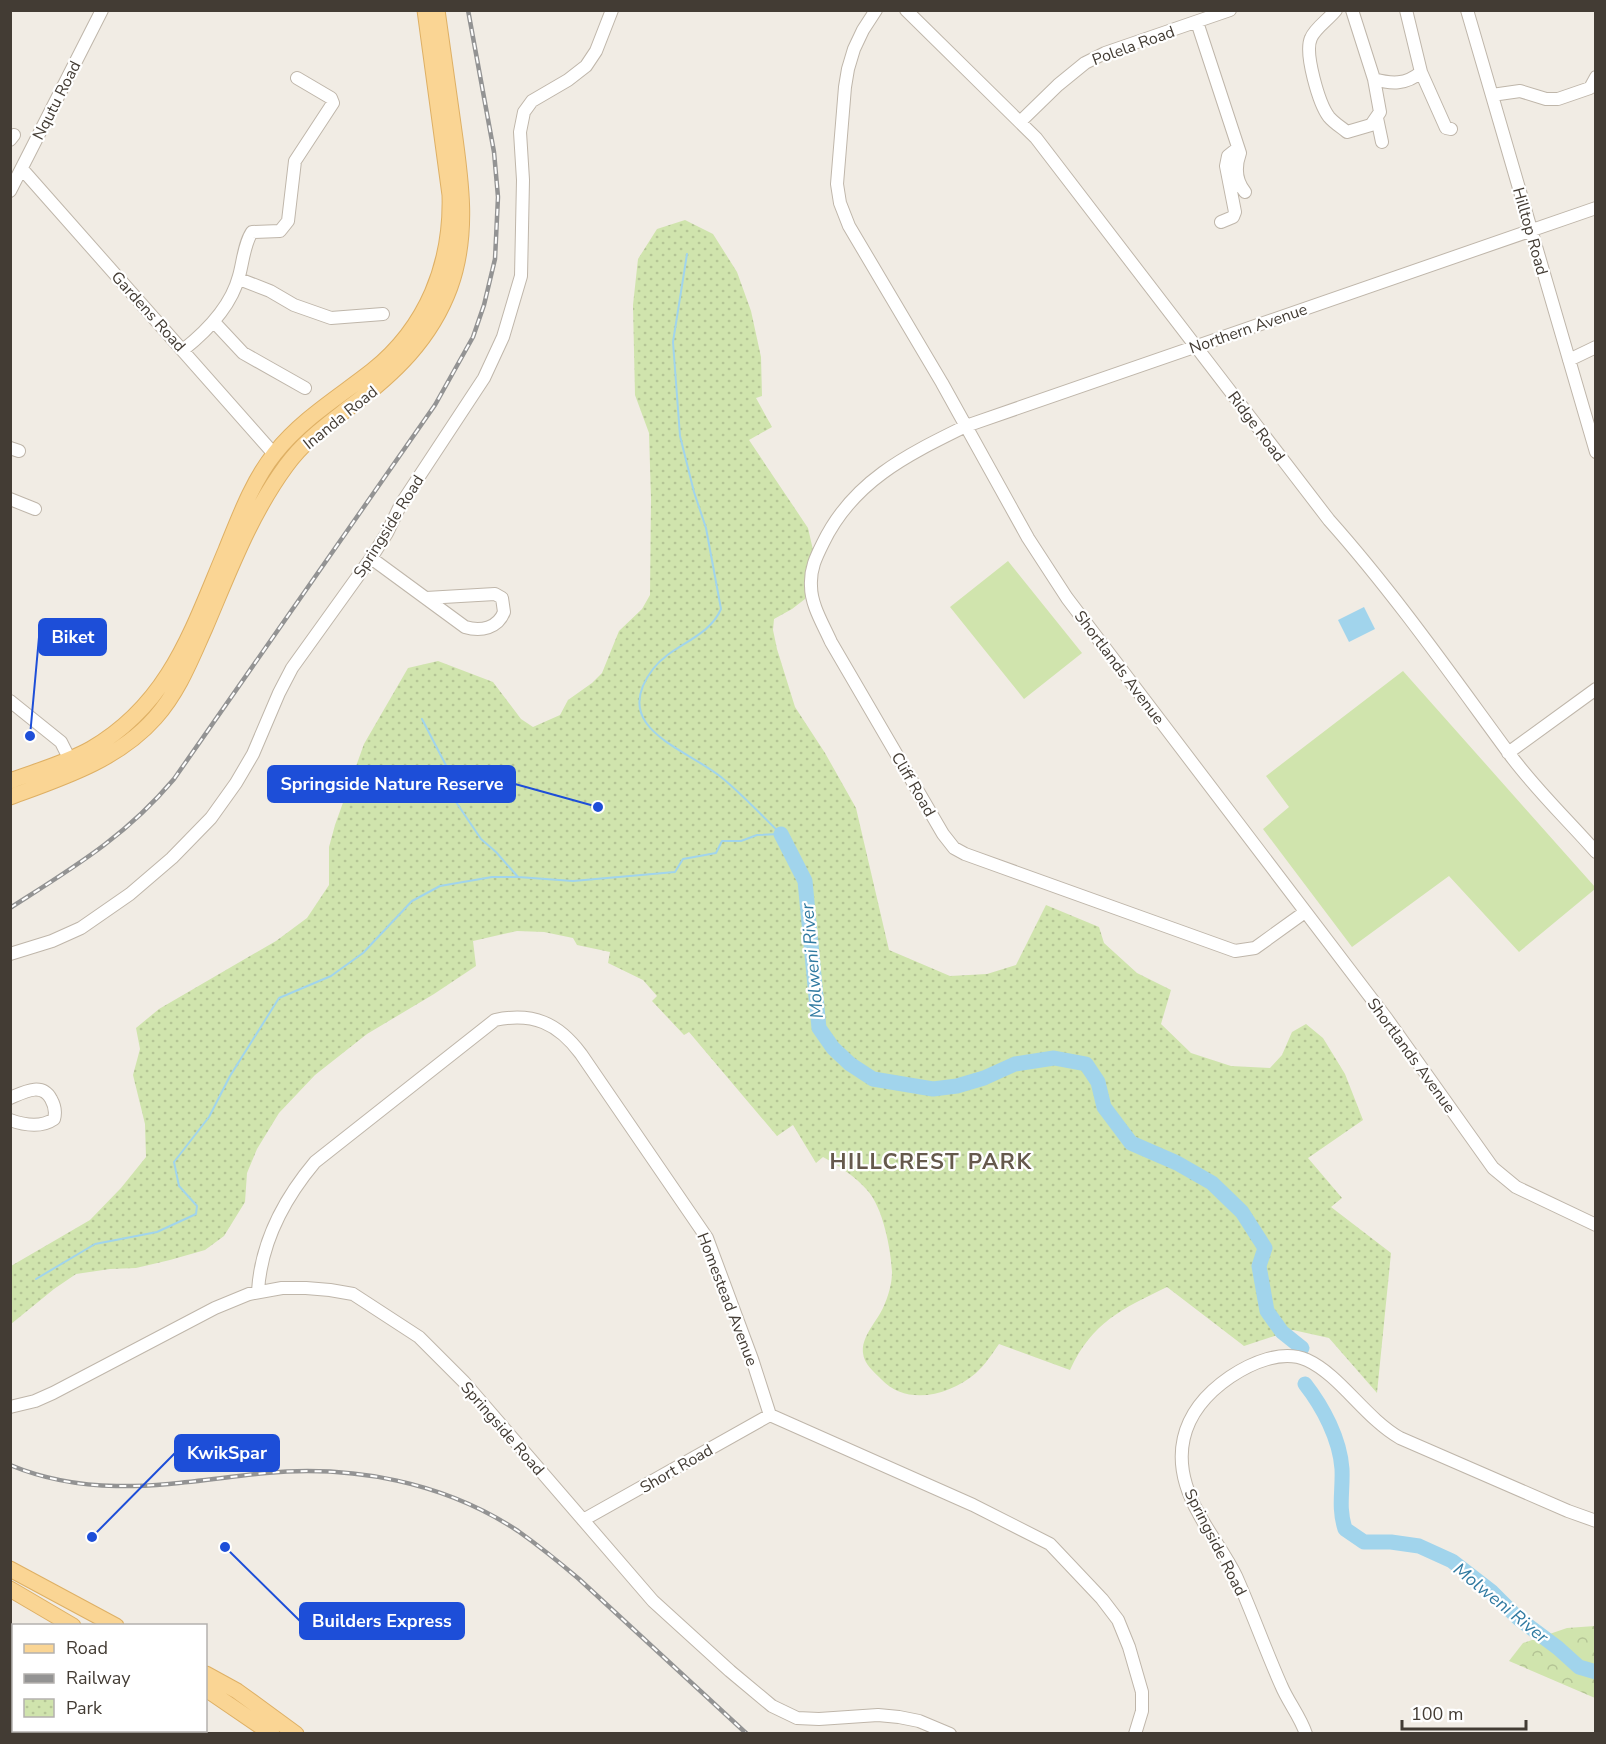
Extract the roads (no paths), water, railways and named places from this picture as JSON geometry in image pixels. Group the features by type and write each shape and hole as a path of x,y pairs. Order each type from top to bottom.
{"main road":[{"name":"Inanda Road","path":"10,797 73,766 89,750 121,729 137,714 168,677 193,627 261,474 274,454 315,413 390,355 411,331 424,311 441,271 450,228 450,195 425,10"},
{"name":"Inanda Road","path":"10,781 73,766 114,752 155,719 172,696 185,672 248,530 275,481 304,444 392,374 420,343 438,315 450,287 459,253 462,208 437,10"},
{"path":"10,1569 112,1624"},
{"path":"10,1589 70,1624"},
{"path":"207,1685 273,1734"},
{"path":"207,1685 237,1691 296,1734"}],"street":[{"name":"Nqutu Road","path":"11,191 102,10"},
{"name":"Springside Road","path":"10,954 52,941 81,928 107,911 152,877 211,818 230,792 254,754 292,668 371,558 387,533 400,504 477,391 503,337 521,276 523,180 520,132 524,112 532,101 568,80 586,66 596,51 612,10"},
{"name":"Shortlands Avenue","path":"876,10 860,37 848,69 837,184 840,203 844,216 858,242 966,426 1028,538 1067,598 1412,1053 1493,1168 1516,1187 1596,1225"},
{"name":"Ridge Road","path":"906,10 1036,138 1329,520 1368,566 1490,725 1508,753 1596,852"},
{"name":"Polela Road","path":"1021,121 1058,85 1085,63 1105,53 1230,10"},
{"path":"1336,10 1312,34 1309,43 1313,76 1325,110 1334,123 1347,132 1371,125 1380,112 1374,79 1352,10"},
{"path":"1406,10 1421,72 1446,128 1451,129"},
{"name":"Hilltop Road","path":"1467,10 1596,452"},
{"path":"1197,22 1240,153 1236,172 1238,184 1245,192"},
{"path":"1374,79 1387,83 1400,83 1421,72"},
{"path":"1492,95 1520,91 1546,99 1558,99 1590,88 1596,77"},
{"path":"183,350 214,322 232,296 239,279 248,237 252,232 280,231 288,221 295,161 333,103 331,98 297,78"},
{"path":"1377,118 1382,142"},
{"path":"1221,222 1233,217 1235,212 1227,166 1228,156 1238,147"},
{"name":"Gardens Road","path":"22,169 274,454"},
{"name":"Northern Avenue","path":"966,426 1596,208"},
{"path":"239,279 270,291 294,305 331,318 383,314"},
{"path":"214,322 243,353 304,388"},
{"path":"1569,360 1596,347"},
{"name":"Cliff Road","path":"966,426 902,458 851,501 837,517 814,560 811,580 817,613 831,642 949,843 965,854 1235,951 1248,950 1260,945 1305,912"},
{"path":"10,499 34,509"},
{"path":"371,558 465,627 483,629 494,625 504,612 502,598 495,594 426,598"},
{"path":"1508,753 1596,689"},
{"path":"10,701 61,742 73,766"},
{"name":"Homestead Avenue","path":"258,1292 261,1260 278,1217 300,1181 315,1162 495,1020 507,1017 528,1018 544,1022 559,1030 571,1041 701,1226 711,1247 770,1415"},
{"path":"10,1098 33,1089 40,1089 48,1094 55,1110 54,1119 41,1124 27,1125 10,1120"},
{"name":"Springside Road","path":"10,1407 35,1401 53,1393 215,1308 258,1292 306,1288 353,1294 419,1337 464,1382 653,1601 730,1671 780,1711 797,1718 808,1719 878,1715 899,1717 919,1721 950,1734"},
{"name":"Springside Road","path":"1306,1734 1281,1687 1235,1574 1197,1512 1182,1474 1184,1437 1189,1421 1199,1405 1221,1384 1246,1368 1274,1358 1291,1356 1306,1359 1336,1381 1385,1430 1568,1511 1596,1521"},
{"path":"770,1415 934,1487 1050,1544 1102,1599 1118,1620 1129,1647 1142,1692 1142,1711 1135,1734"},
{"name":"Short Road","path":"583,1520 770,1415"}],"water":[{"path":"1364,607 1375,629 1349,642 1338,620"}],"waterway":[{"path":"687,254 673,342 680,436 706,528 721,609 708,628 670,653 653,669 642,689 640,707 645,721 657,734 721,777 781,834"},
{"path":"422,719 453,779 456,802 481,839 518,877"},
{"path":"36,1279 95,1244 157,1232 196,1214 197,1206 179,1186 174,1162 209,1117 230,1076 279,998 331,976 363,953 412,901 440,886 492,877 573,881 675,872 683,859 716,853 722,841 741,841 757,835 781,834"},
{"name":"Molweni River","path":"781,834 805,881 819,1028 833,1048 850,1064 873,1079 933,1089 957,1086 984,1078 1015,1064 1054,1058 1086,1064 1098,1082 1104,1107 1131,1143 1177,1163 1212,1183 1242,1212 1265,1248 1259,1266 1267,1311 1282,1332 1302,1348"},
{"name":"Molweni River","path":"1305,1384 1324,1413 1338,1446 1342,1469 1341,1506 1345,1529 1364,1542 1391,1542 1419,1546 1452,1561 1492,1592 1518,1618 1579,1667 1596,1672"}],"railway":[{"path":"10,908 98,850 137,818 174,779 435,405 473,337 484,305 495,259 498,197 494,152 468,10"},
{"path":"10,1465 42,1476 74,1483 106,1486 169,1484 266,1473 332,1472 397,1481 460,1500 518,1531 556,1560 747,1734"}],"place":[{"name":"Biket","path":"30,736"},
{"name":"Springside Nature Reserve","path":"598,807"},
{"name":"KwikSpar","path":"92,1537"},
{"name":"Builders Express","path":"225,1547"}],"district":[{"name":"HILLCREST PARK","path":"931,1161"}]}
